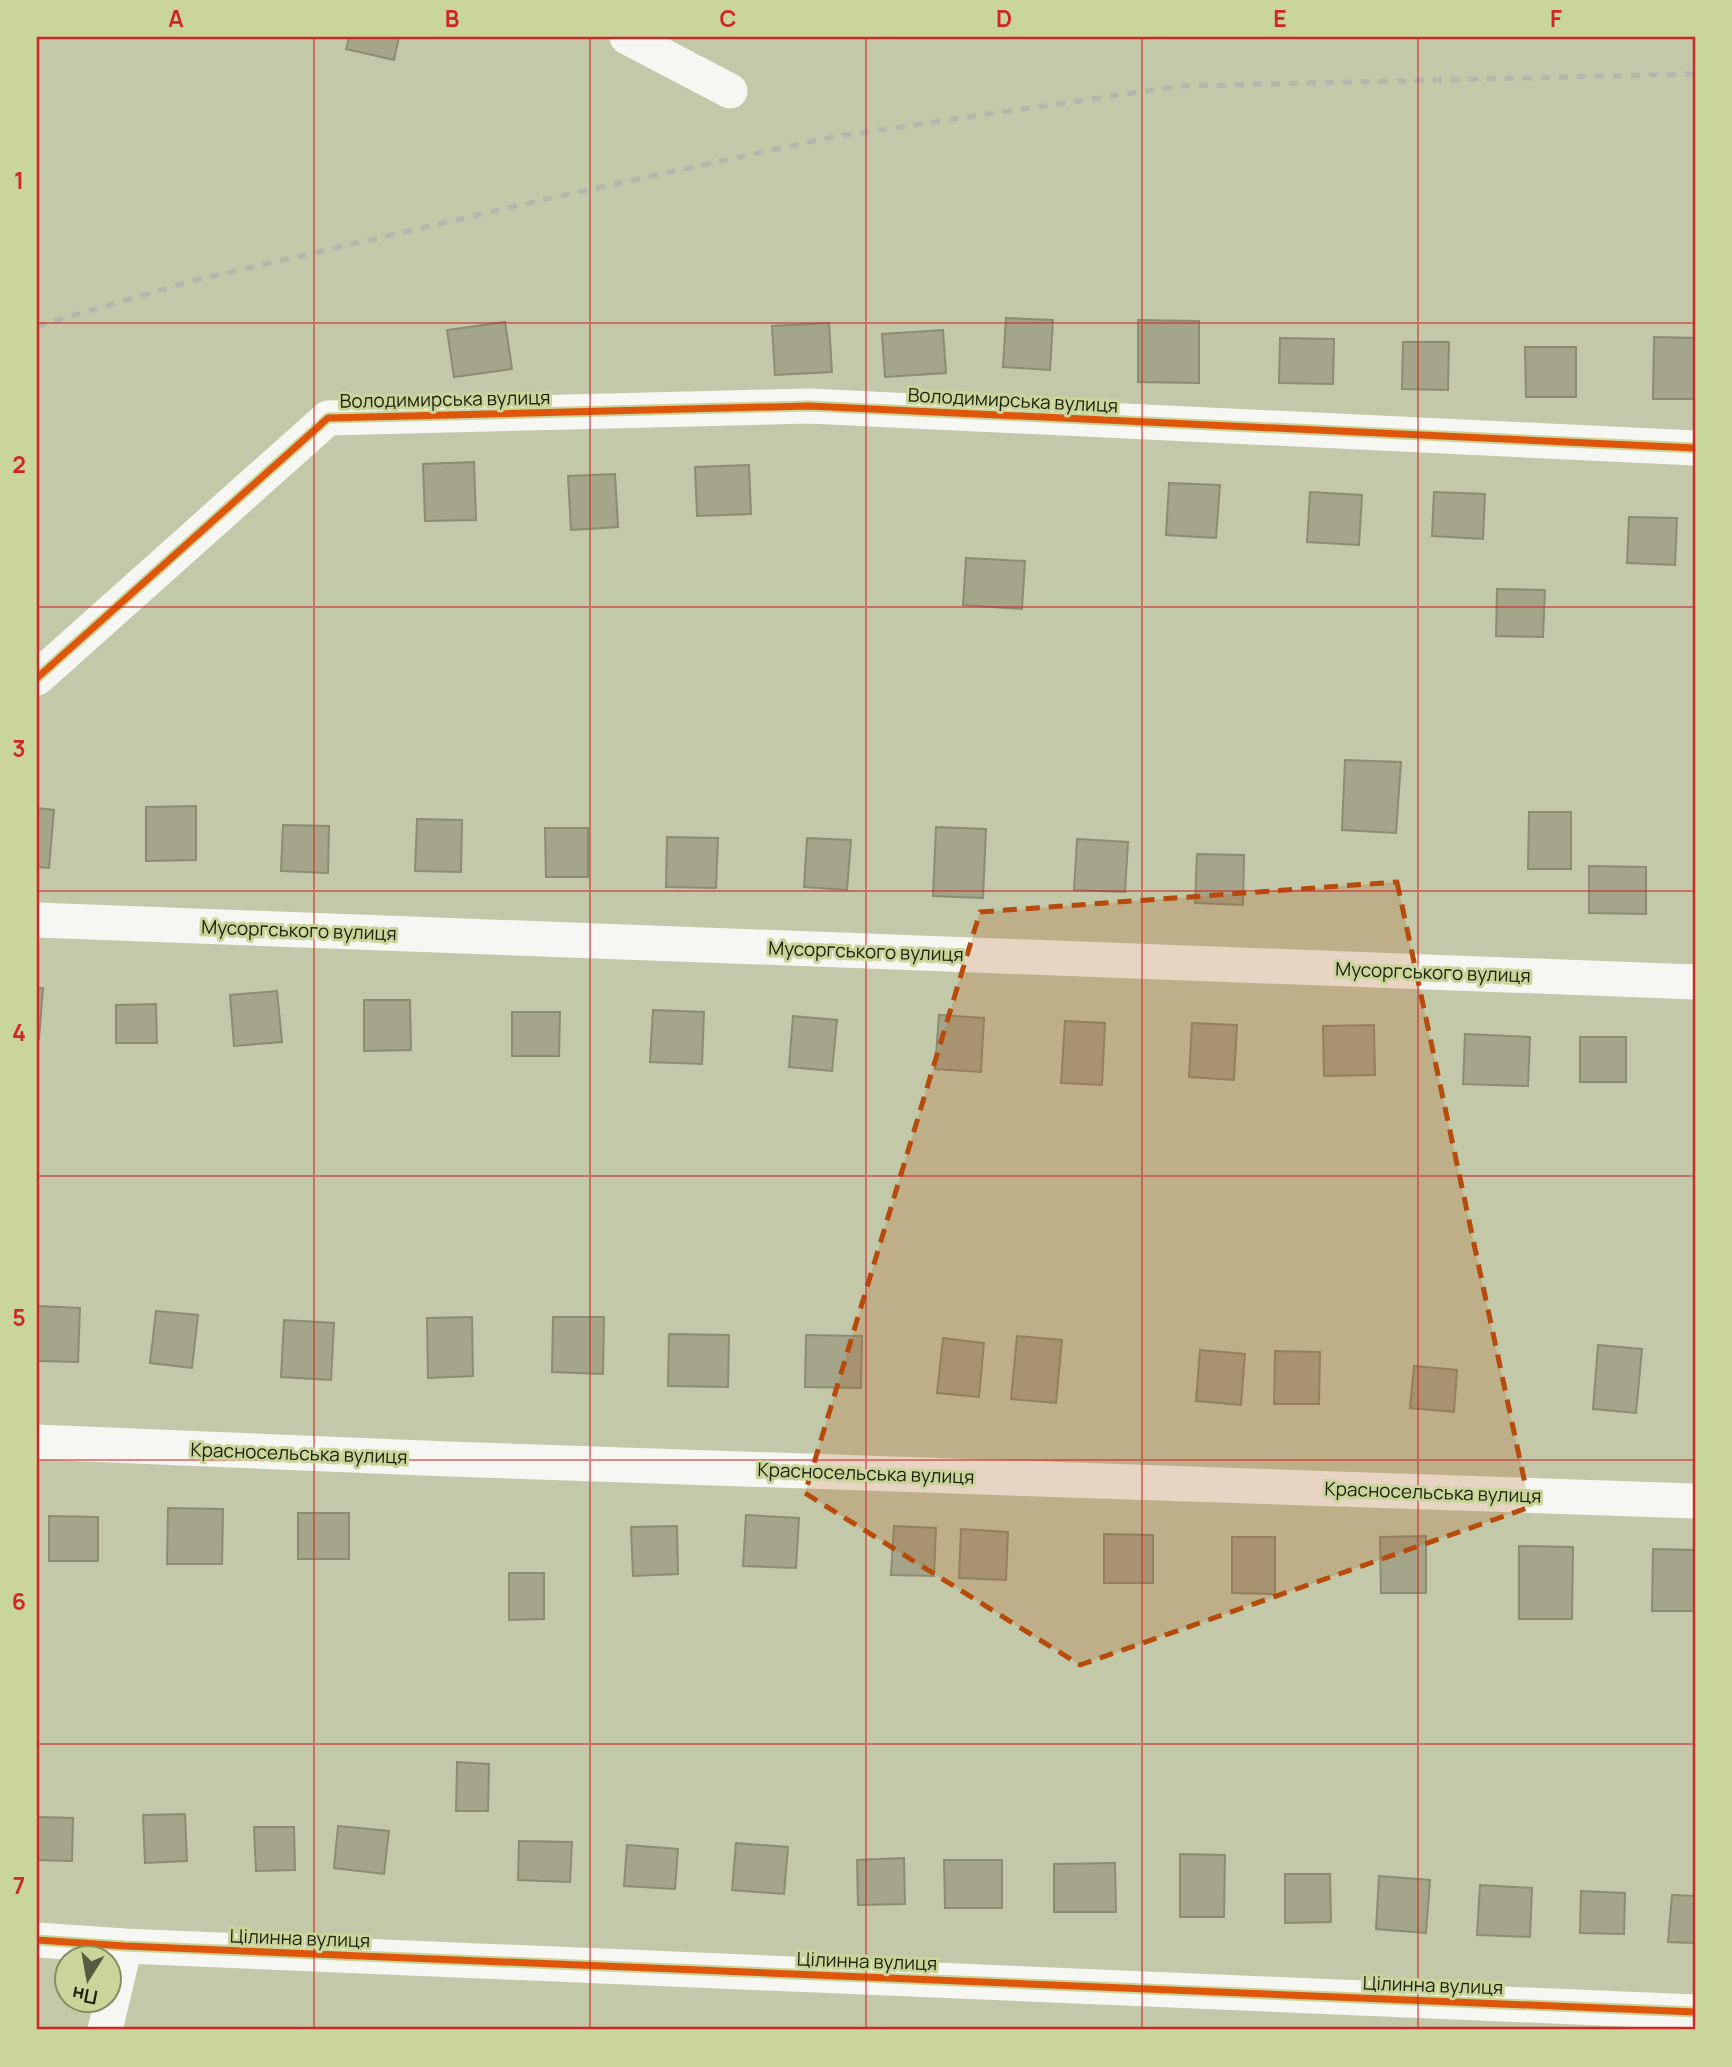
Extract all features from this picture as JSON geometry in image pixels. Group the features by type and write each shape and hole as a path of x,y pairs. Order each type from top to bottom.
{"street":[{"path":"627,37 730,91"},
{"name":"Володимирська вулиця","path":"37,678 328,418 810,406 1695,448"},
{"name":"Мусоргського вулиця","path":"37,920 1695,982"},
{"name":"Красносельська вулиця","path":"37,1442 1695,1501"},
{"name":"Цілинна вулиця","path":"37,1941 1695,2012"},
{"path":"105,2030 125,1946"}],"highlighted area":[{"path":"1397,882 1530,1507 1080,1665 805,1493 980,912"}],"building":[{"path":"349,37 399,37 394,60 346,49"},
{"path":"1006,318 1053,320 1050,370 1003,367"},
{"path":"1138,320 1199,321 1199,383 1138,382"},
{"path":"505,322 512,369 454,377 447,330"},
{"path":"829,323 832,372 775,375 772,326"},
{"path":"943,330 946,373 885,377 882,334"},
{"path":"1654,337 1695,338 1695,399 1653,399"},
{"path":"1280,338 1334,339 1333,384 1279,383"},
{"path":"1403,342 1449,342 1448,390 1402,389"},
{"path":"1525,347 1576,347 1576,397 1526,397"},
{"path":"474,462 476,520 425,521 423,464"},
{"path":"749,465 751,514 697,516 695,467"},
{"path":"615,474 618,527 571,530 568,476"},
{"path":"1169,483 1220,485 1216,538 1166,535"},
{"path":"1310,492 1362,495 1359,545 1307,542"},
{"path":"1434,492 1485,494 1483,539 1432,536"},
{"path":"1629,517 1677,518 1675,565 1627,563"},
{"path":"966,558 1025,561 1022,609 963,605"},
{"path":"1497,589 1545,590 1543,637 1496,636"},
{"path":"1345,760 1401,762 1396,833 1342,830"},
{"path":"196,806 196,860 146,861 146,807"},
{"path":"37,808 54,810 49,868 37,867"},
{"path":"1529,812 1571,812 1571,869 1528,869"},
{"path":"417,819 462,820 461,872 415,871"},
{"path":"283,825 329,826 328,873 281,871"},
{"path":"936,827 986,829 983,898 933,896"},
{"path":"545,828 588,828 588,877 546,877"},
{"path":"667,837 718,838 716,888 666,887"},
{"path":"807,838 851,840 847,890 804,887"},
{"path":"1077,839 1128,842 1125,892 1074,890"},
{"path":"1197,854 1244,855 1243,905 1195,903"},
{"path":"1589,866 1646,867 1646,914 1589,913"},
{"path":"37,988 43,988 39,1039 37,1039"},
{"path":"277,991 282,1042 234,1046 230,995"},
{"path":"364,1000 410,1000 411,1050 364,1051"},
{"path":"156,1004 157,1043 116,1043 116,1005"},
{"path":"653,1010 704,1012 702,1064 650,1062"},
{"path":"512,1012 560,1012 559,1056 512,1056"},
{"path":"939,1015 984,1018 981,1072 935,1069"},
{"path":"793,1016 837,1020 832,1071 789,1067"},
{"path":"1065,1021 1105,1023 1102,1085 1061,1083"},
{"path":"1192,1023 1237,1025 1234,1080 1189,1077"},
{"path":"1374,1025 1375,1075 1324,1076 1323,1026"},
{"path":"1465,1034 1530,1037 1528,1086 1463,1084"},
{"path":"1580,1037 1626,1037 1626,1082 1580,1082"},
{"path":"37,1306 80,1308 78,1362 37,1361"},
{"path":"156,1311 198,1315 192,1368 150,1363"},
{"path":"472,1317 473,1376 428,1378 427,1318"},
{"path":"553,1317 604,1317 603,1374 552,1372"},
{"path":"284,1320 334,1323 331,1380 281,1377"},
{"path":"669,1334 729,1335 728,1387 668,1386"},
{"path":"806,1335 862,1336 861,1388 805,1387"},
{"path":"1017,1336 1062,1340 1056,1403 1011,1399"},
{"path":"943,1338 984,1343 979,1397 937,1393"},
{"path":"1598,1345 1642,1349 1636,1413 1593,1409"},
{"path":"1200,1350 1245,1354 1241,1405 1196,1401"},
{"path":"1275,1351 1320,1352 1319,1404 1274,1404"},
{"path":"1414,1366 1457,1370 1454,1412 1410,1408"},
{"path":"168,1508 223,1509 222,1564 167,1564"},
{"path":"298,1513 349,1513 349,1559 298,1559"},
{"path":"746,1515 799,1518 796,1568 743,1566"},
{"path":"49,1516 98,1517 98,1561 49,1561"},
{"path":"677,1526 678,1574 633,1576 631,1527"},
{"path":"894,1526 936,1528 934,1576 891,1575"},
{"path":"961,1529 1008,1532 1006,1580 959,1578"},
{"path":"1104,1534 1153,1535 1153,1583 1104,1583"},
{"path":"1426,1536 1426,1593 1381,1593 1380,1537"},
{"path":"1232,1537 1275,1537 1275,1594 1232,1593"},
{"path":"1519,1546 1573,1547 1572,1619 1519,1619"},
{"path":"1653,1549 1695,1550 1695,1611 1652,1611"},
{"path":"509,1573 544,1573 544,1619 509,1620"},
{"path":"457,1762 489,1764 488,1811 456,1811"},
{"path":"185,1814 187,1861 145,1863 143,1815"},
{"path":"37,1817 73,1818 72,1861 37,1860"},
{"path":"338,1826 389,1831 384,1874 334,1868"},
{"path":"254,1827 294,1827 295,1870 256,1871"},
{"path":"519,1841 572,1842 570,1882 518,1880"},
{"path":"736,1843 788,1847 784,1894 732,1890"},
{"path":"627,1845 678,1849 675,1889 624,1886"},
{"path":"1180,1854 1225,1855 1224,1917 1180,1917"},
{"path":"904,1858 905,1904 858,1905 857,1860"},
{"path":"944,1860 1002,1860 1002,1908 945,1908"},
{"path":"1115,1863 1116,1912 1054,1912 1054,1864"},
{"path":"1285,1874 1330,1874 1331,1922 1285,1923"},
{"path":"1379,1876 1430,1880 1426,1933 1376,1929"},
{"path":"1480,1885 1532,1888 1530,1937 1477,1935"},
{"path":"1581,1891 1625,1893 1624,1934 1580,1933"},
{"path":"1672,1895 1695,1896 1695,1943 1668,1942"}],"railway":[{"path":"37,326 192,281 560,196 832,137 1180,86 1695,74"}],"cycle path":[{"path":"37,678 328,418 809,406 1695,448"},
{"path":"37,1940 125,1946 1695,2012"}]}
